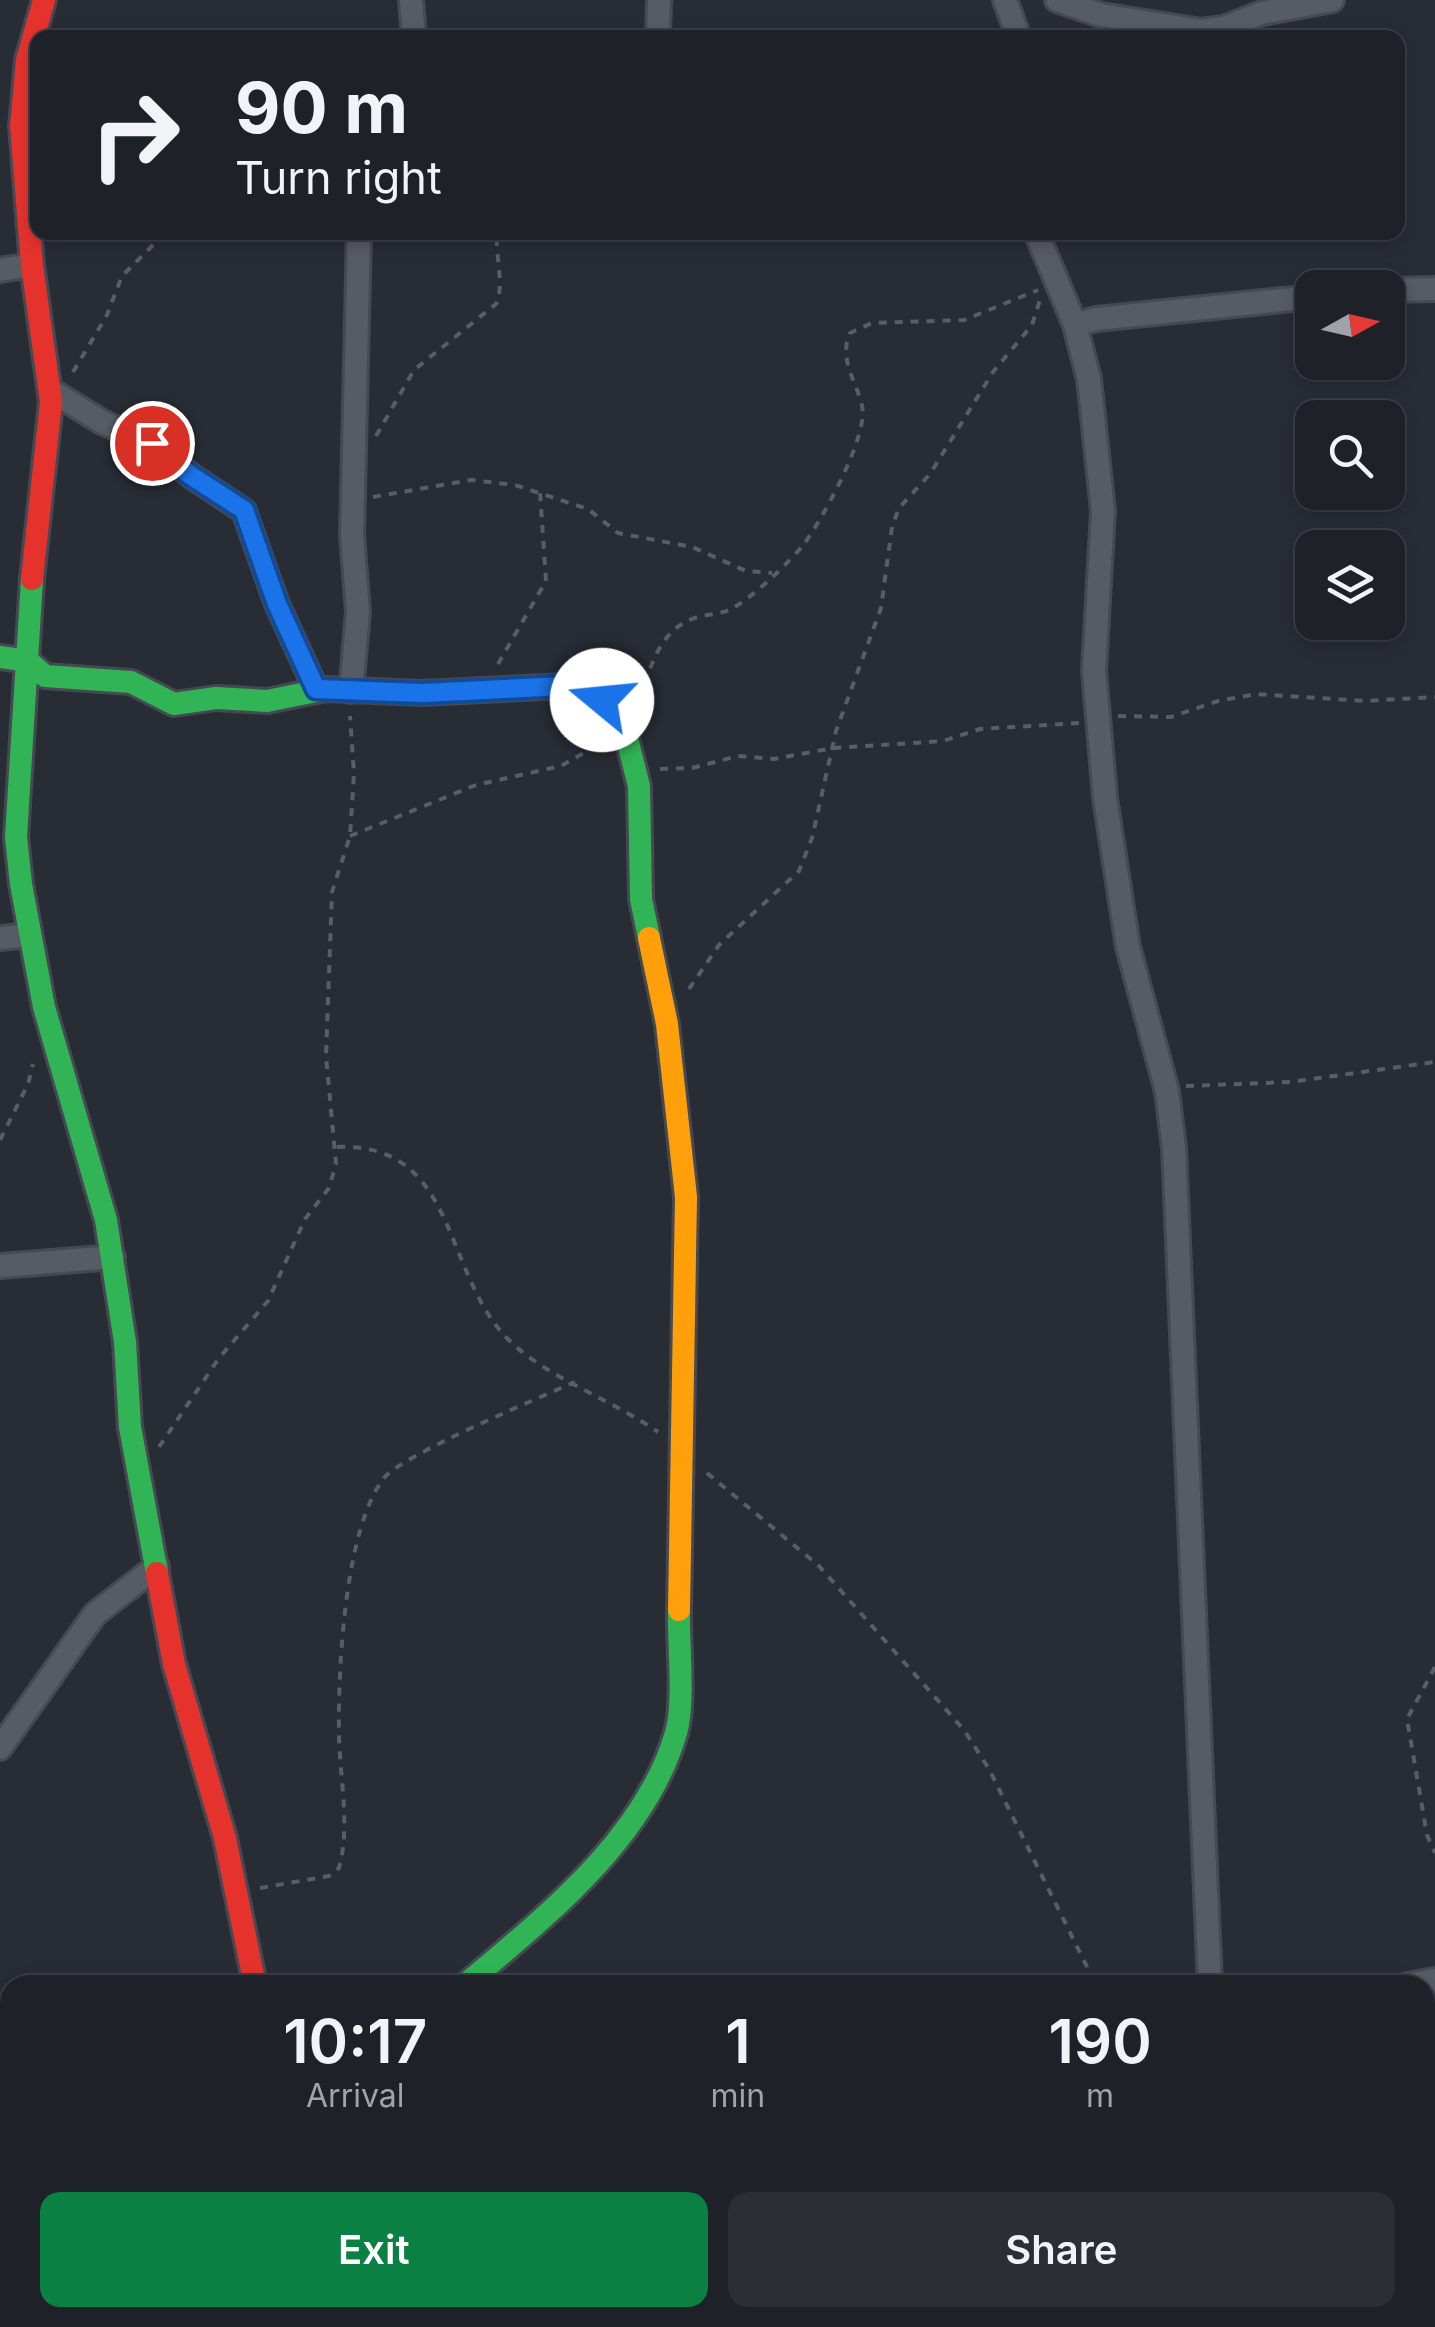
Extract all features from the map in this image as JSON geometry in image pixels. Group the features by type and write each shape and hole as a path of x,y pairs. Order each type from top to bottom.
{"street":[{"path":"36,30 44,0"},
{"path":"411,0 413,30"},
{"path":"658,30 660,0"},
{"path":"1005,0 1016,30"},
{"path":"1057,0 1124,20 1194,30"},
{"path":"1209,30 1224,28 1262,12 1332,0"},
{"path":"30,56 20,154 32,265 54,393 28,661 16,838 29,935 113,1257 125,1342 126,1396 174,1664 226,1838 253,1975"},
{"path":"351,691 358,612 352,498 359,240"},
{"path":"1039,240 1075,325 1089,379 1102,494 1094,670 1097,718 1128,947 1167,1091 1183,1332 1210,1975"},
{"path":"0,270 32,265"},
{"path":"1405,290 1435,289"},
{"path":"1075,325 1096,318 1295,299"},
{"path":"54,393 156,446 190,475 244,510 277,604 316,689"},
{"path":"0,656 28,661 45,676 85,682 120,680 174,704 216,698 268,700 316,689 422,693 478,688 574,688 615,710 629,731 642,817 641,898 662,988 684,1166 687,1278 679,1712 669,1751 632,1821 589,1876 475,1975"},
{"path":"0,938 29,935"},
{"path":"0,1266 113,1257"},
{"path":"0,1748 95,1614 157,1566"}],"path":[{"path":"54,393 107,315 122,276 158,240"},
{"path":"372,443 414,370 496,304 501,291 494,258 496,240"},
{"path":"686,994 708,957 799,871 812,838 833,748 881,608 892,527 899,508 930,474 994,372 1032,326 1046,256"},
{"path":"350,836 476,785 561,766 629,731 668,636 688,620 732,609 807,540 858,442 863,407 845,348 850,333 872,323 964,320 1042,289"},
{"path":"352,498 470,480 540,492 588,509 618,533 692,547 732,566 772,574"},
{"path":"478,688 508,652 546,581 540,492"},
{"path":"140,1476 219,1358 236,1343 274,1290 305,1219 329,1188 337,1147 326,1056 331,909 350,836 351,691"},
{"path":"636,766 692,768 738,756 786,758 833,748 943,741 980,729 1056,728 1097,718 1171,717 1218,700 1256,694 1365,701 1435,697"},
{"path":"0,1140 28,1084 32,1055"},
{"path":"1167,1091 1197,1084 1290,1082 1435,1062"},
{"path":"337,1147 370,1147 424,1178 492,1321 516,1347 646,1424 819,1566 964,1730 988,1769 1091,1975"},
{"path":"236,1891 328,1876 338,1868 343,1814 338,1730 342,1646 360,1529 385,1476 399,1465 575,1382"},
{"path":"1435,1667 1406,1719 1427,1834 1435,1853"}],"traffic: fast":[{"path":"32,579 16,837 21,884 44,1007 106,1220 125,1342 130,1427 157,1573"},
{"path":"0,657 28,661 45,676 131,682 174,704 216,698 267,701 326,689 422,693 564,686 591,694 622,719 639,786 641,899 649,938"},
{"path":"477,1975 589,1873 641,1808 661,1771 679,1720 679,1610"}],"traffic: slow":[{"path":"649,938 667,1024 686,1197 679,1610"}],"traffic: jam":[{"path":"36,30 44,0"},
{"path":"30,49 21,126 30,240"},
{"path":"30,240 51,402 32,579"},
{"path":"157,1573 174,1664 225,1838 253,1975"}],"route":[{"path":"152,443 180,468 244,510 277,604 316,689 422,693 515,685 564,686 602,700"}]}
